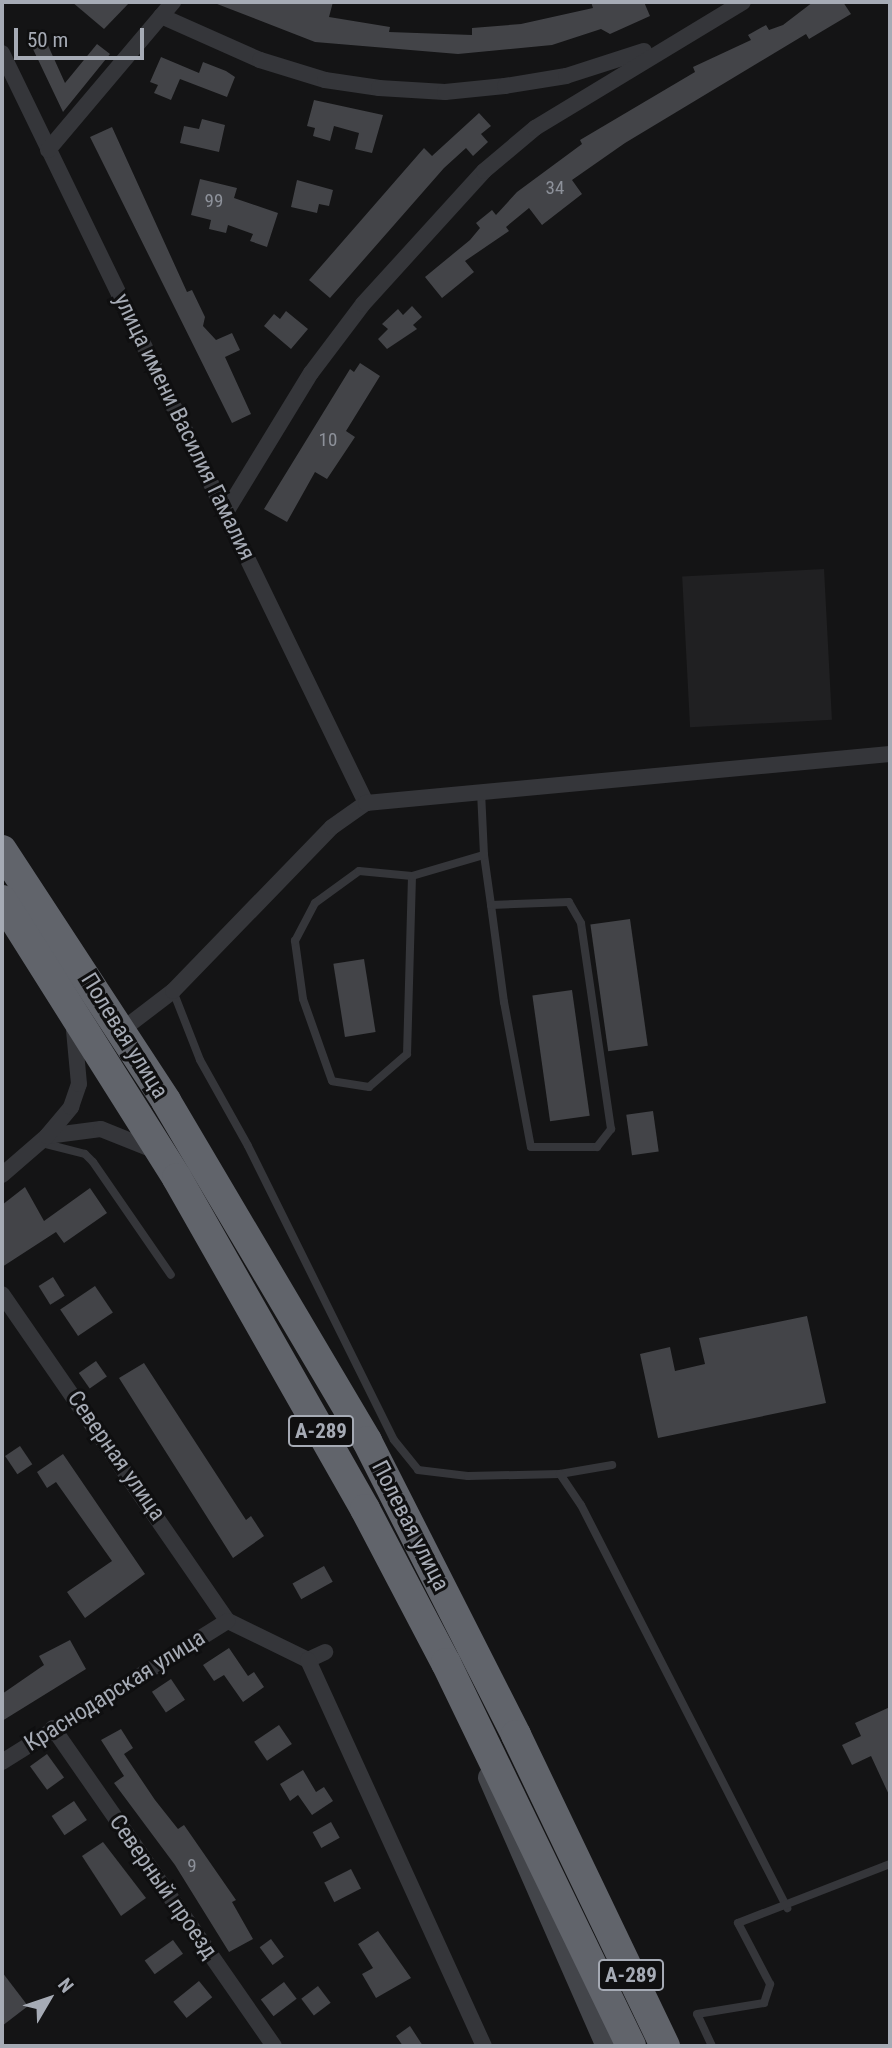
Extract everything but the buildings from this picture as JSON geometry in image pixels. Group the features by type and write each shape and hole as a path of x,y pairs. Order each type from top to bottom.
{"highway":[{"name":"Полевая улица","path":"2,850 122,1030 367,1441 516,1735 665,2046"},
{"name":"Полевая улица","path":"2,900 62,989 177,1178 365,1508 458,1688 631,2046"}],"main road":[{"path":"458,1688 503,1820 607,2046"}],"street":[{"path":"48,150 173,2"},
{"path":"226,512 311,373 363,304 484,171 546,121 743,2"},
{"path":"161,16 201,37 325,80 445,92 566,76 697,31"},
{"name":"улица имени Василия Гамалия","path":"2,53 366,803"},
{"path":"122,1030 173,991 332,827 366,803 890,754"},
{"name":"А-289","path":"44,1139 71,1107 79,1084 79,1046 62,989"},
{"name":"А-289","path":"44,1139 101,1129 124,1134 149,1146 177,1178"},
{"path":"2,1175 44,1139"},
{"name":"Северная улица","path":"2,1294 228,1621"},
{"path":"228,1621 308,1660 484,2046"},
{"name":"Краснодарская улица","path":"2,1762 52,1728 228,1621"},
{"path":"308,1660 325,1652"},
{"name":"Северный проезд","path":"52,1728 274,2046"}],"lane":[{"path":"481,791 484,855 491,905 531,1147 597,1147 611,1129 581,923 569,902 491,905"},
{"path":"412,876 407,1054 369,1087 332,1081 303,999 295,942 315,903 359,871 412,876 484,855"},
{"path":"173,991 200,1060 248,1146 394,1440 418,1470 468,1476 560,1474 612,1465"},
{"path":"44,1139 85,1154 93,1162 171,1275"},
{"path":"560,1474 581,1505 787,1908"},
{"path":"712,2046 697,2014 764,2003 770,1984 738,1923 787,1908 890,1864"}],"shaded area":[{"path":"824,569 832,720 690,727 682,576"}]}
